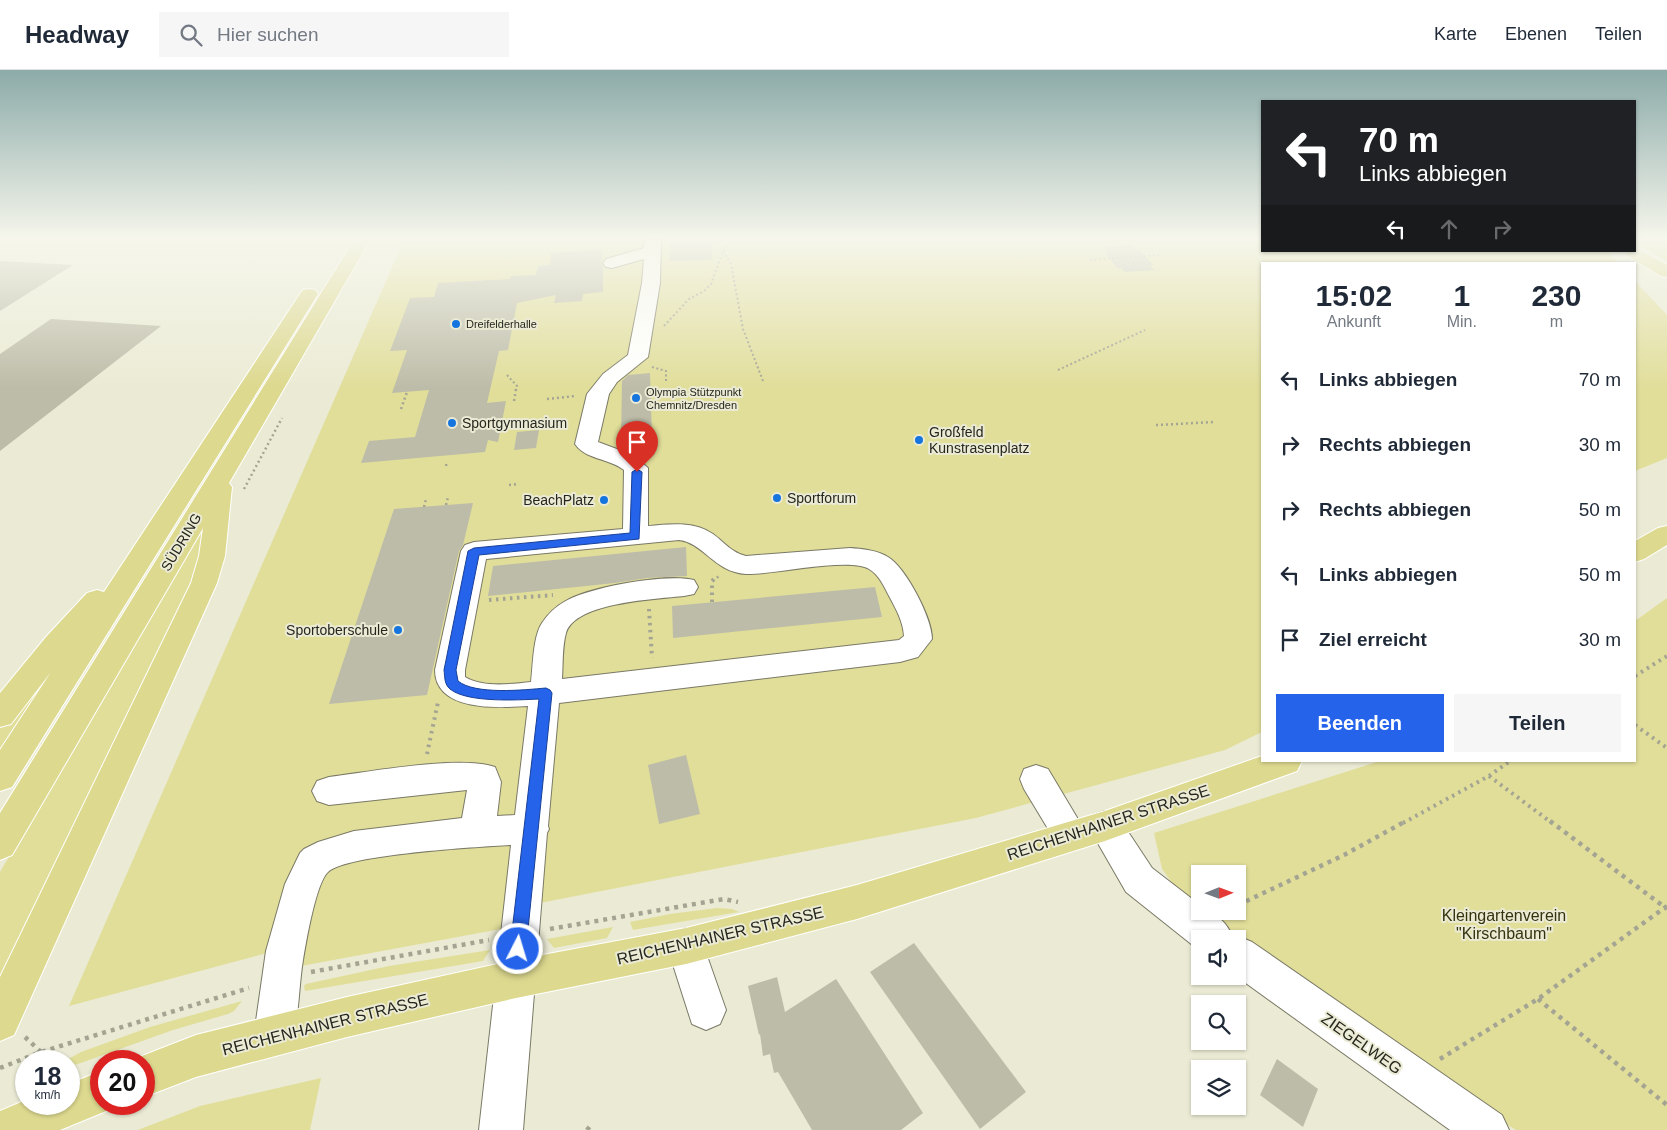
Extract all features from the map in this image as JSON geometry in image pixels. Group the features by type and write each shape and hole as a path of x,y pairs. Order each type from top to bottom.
{"main road":[{"name":"SÜDRING","path":"0,777 311,289"},
{"name":"SÜDRING","path":"0,844 332,289"},
{"path":"0,1021 204,583 212,556 222,474"},
{"path":"1636,552 1667,534"},
{"path":"0,715 56,645 150,541"},
{"name":"REICHENHAINER STRASSE","path":"155,1072 196,1056 274,1035 516,979 686,946 857,902 1105,826 1283,762"},
{"path":"6,1130 90,1096"}],"street":[{"path":"635,536 637,506 636,468 623,458 591,448 586,444 598,394 610,378 638,357 650,289"},
{"path":"679,532 697,534 725,559 735,564 746,565 850,557 876,561 892,576 915,621 918,639 908,648 900,651 546,693 505,696 464,690 455,686 452,682 450,670 474,551 679,532"},
{"path":"501,1130 519,934 552,630 562,616 600,597 684,587"},
{"path":"329,791 470,776 468,834"},
{"path":"1036,779 1071,836"},
{"path":"1105,826 1139,880 1203,930"},
{"path":"274,1035 279,979 288,934 306,875 317,859 338,849 532,828"},
{"path":"686,946 706,1010"},
{"name":"ZIEGELWEG","path":"1246,961 1487,1130"}],"path":[{"path":"641,342 668,324 689,298 705,289"},
{"path":"736,289 743,329 763,382"},
{"path":"1058,370 1145,330"},
{"path":"507,376 517,386 514,401"},
{"path":"401,409 408,392"},
{"path":"547,399 572,396"},
{"path":"1156,425 1215,422"},
{"path":"509,484 519,484"},
{"path":"446,505 448,497"},
{"path":"424,507 426,499"},
{"path":"712,602 712,581 735,564"},
{"path":"650,591 649,617 653,679"},
{"path":"509,598 542,595"},
{"path":"1636,675 1667,656"},
{"path":"1636,726 1667,748"},
{"path":"1246,902 1344,855 1489,776 1509,762"},
{"path":"1410,1077 1538,998 1666,908 1489,776"},
{"path":"48,1050 279,979 353,963 519,934 724,899 748,905 776,924"},
{"path":"1538,998 1667,1105"},
{"path":"0,1068 15,1062"}],"green space":[{"name":"Sportforum","path":"382,289 1261,289 1261,732 1225,750 976,818 504,910 501,929 301,966 271,952 69,1006"},
{"path":"1636,289 1643,289 1667,315 1667,458 1636,471"},
{"path":"205,530 196,582 0,984 0,872 198,532"},
{"name":"Kleingartenverein \"Kirschbaum\"","path":"1667,598 1667,1130 1516,1130 1478,1107 1246,944 1246,930 1226,930 1212,920 1246,920 1246,865 1191,865 1191,906 1186,902 1162,869 1154,833 1377,762 1636,762 1636,620"},
{"path":"65,655 0,754 0,727"},
{"path":"717,908 732,909 739,912 633,930 630,922 670,914"},
{"path":"613,927 607,938 554,948 547,939"},
{"path":"490,950 483,961 305,991 304,986 306,984 389,966"},
{"path":"242,1001 234,1011 228,1014 173,1030 117,1050 90,1050 90,1060 80,1063 81,1052 150,1027"},
{"path":"321,1078 310,1130 138,1130 200,1106"}],"building":[{"path":"0,289 34,289 0,311"},
{"path":"436,289 603,289 603,292 583,294 582,301 554,303 556,295 517,303 508,350 499,351 487,403 506,401 498,442 488,440 485,452 361,463 369,441 415,437 429,390 392,393 407,350 390,351 410,298 434,297"},
{"path":"51,319 161,326 0,451 0,354"},
{"name":"Olympia Stützpunkt Chemnitz/Dresden","path":"650,373 652,438 621,441 622,381 628,375"},
{"path":"539,430 536,448 514,450 517,432"},
{"name":"Sportoberschule","path":"473,503 463,545 459,551 427,695 329,704 394,509"},
{"path":"686,547 687,576 647,578 488,596 493,566"},
{"path":"875,587 882,617 673,638 672,606"},
{"path":"686,755 700,814 659,824 648,765"},
{"path":"914,943 1026,1092 980,1129 870,972"},
{"path":"777,977 785,1012 836,979 923,1113 901,1130 812,1130 778,1072 774,1073 770,1054 763,1056 760,1034 748,986"},
{"path":"1277,1059 1318,1089 1303,1127 1260,1095"}],"place":[{"name":"Dreifelderhalle","path":"456,324"},
{"name":"Olympia Stützpunkt Chemnitz/Dresden","path":"636,398"},
{"name":"Sportgymnasium","path":"452,423"},
{"name":"Großfeld Kunstrasenplatz","path":"919,440"},
{"name":"Sportforum","path":"777,498"},
{"name":"BeachPlatz","path":"604,500"},
{"name":"Sportoberschule","path":"398,630"}],"route":[{"path":"518,949 546,693 505,696 464,690 455,686 452,682 450,670 474,551 635,536 637,472"}]}
